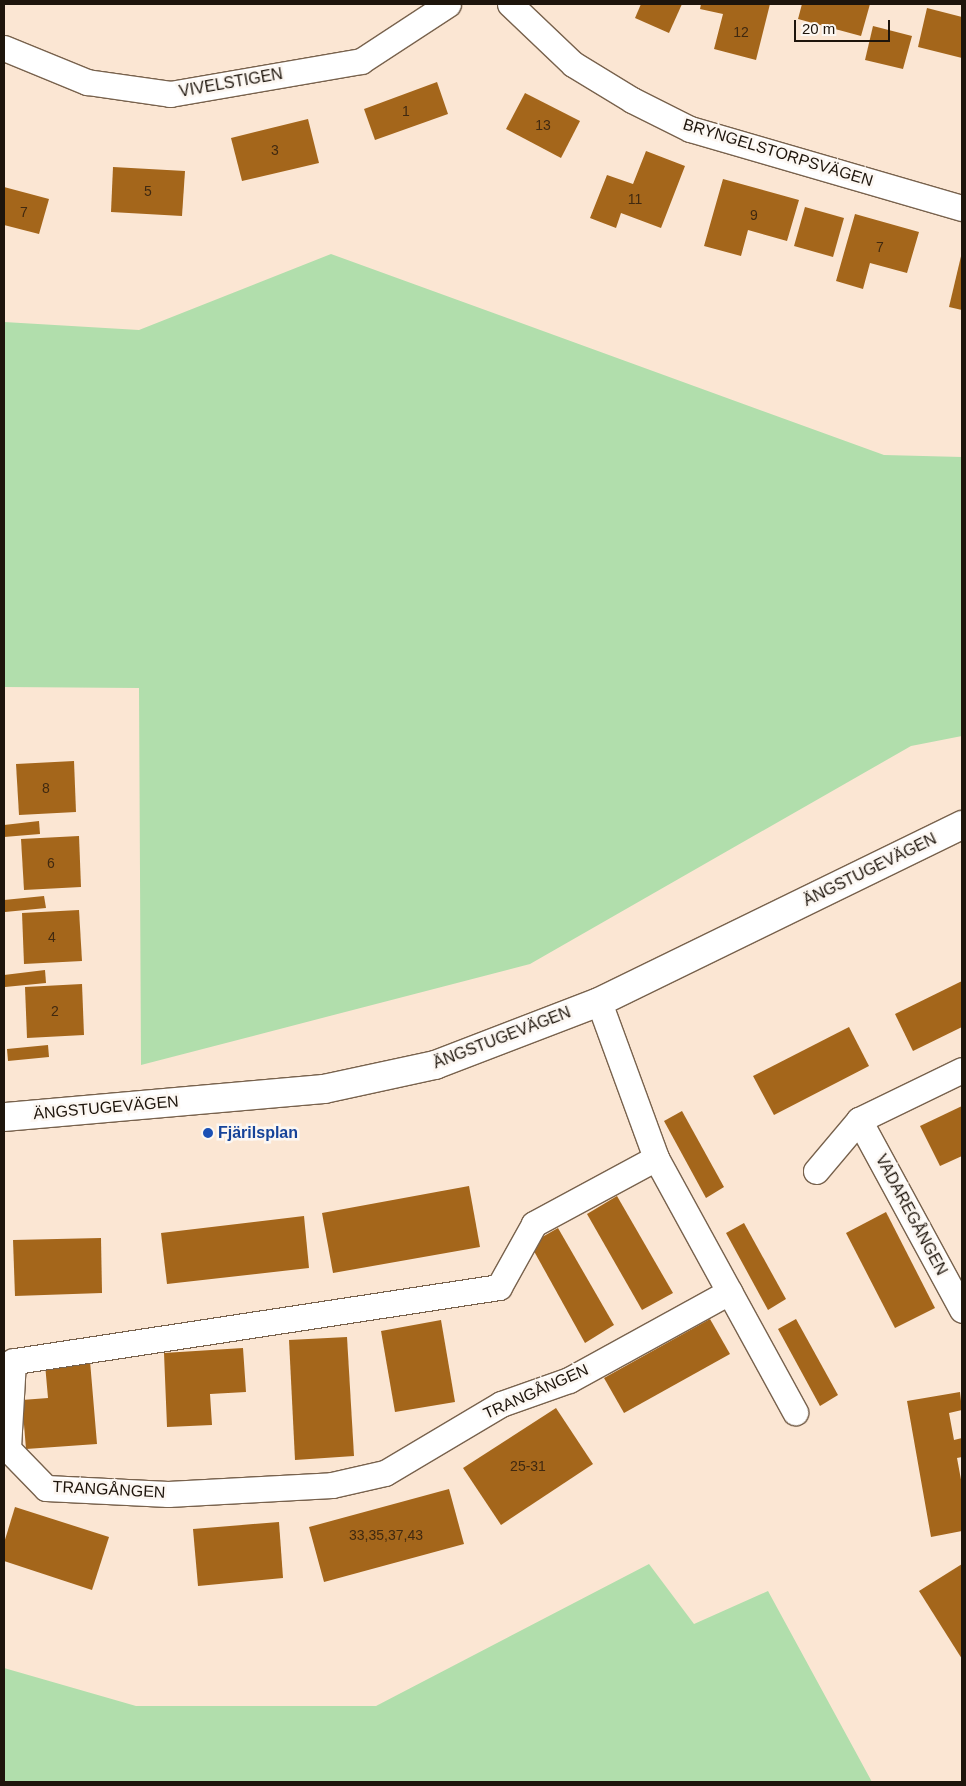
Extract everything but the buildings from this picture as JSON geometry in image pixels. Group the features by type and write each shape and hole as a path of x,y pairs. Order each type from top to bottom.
{"street":[{"name":"VIVELSTIGEN","path":"4,48 87,82 170,94 361,61 448,4"},
{"name":"BRYNGELSTORPSVÄGEN","path":"510,4 574,64 632,100 690,128 962,208"},
{"name":"ÄNGSTUGEVÄGEN","path":"4,1117 324,1089 435,1065 599,1002 962,825"},
{"path":"599,1002 656,1158 795,1412"},
{"path":"816,1171 859,1120 962,1070"},
{"name":"VADAREGÅNGEN","path":"859,1120 962,1310"},
{"name":"TRANGÅNGEN","path":"656,1158 534,1224 499,1287 13,1360 8,1449 46,1488 168,1494 332,1484 386,1473 501,1404 569,1380 729,1292"}],"green space":[{"path":"331,254 884,455 962,457 962,736 911,746 530,964 141,1065 139,688 4,687 4,322 139,330"},
{"path":"649,1564 694,1624 768,1591 872,1782 4,1782 4,1668 136,1706 376,1706"}],"place":[{"name":"Fjärilsplan","path":"208,1133"}]}
